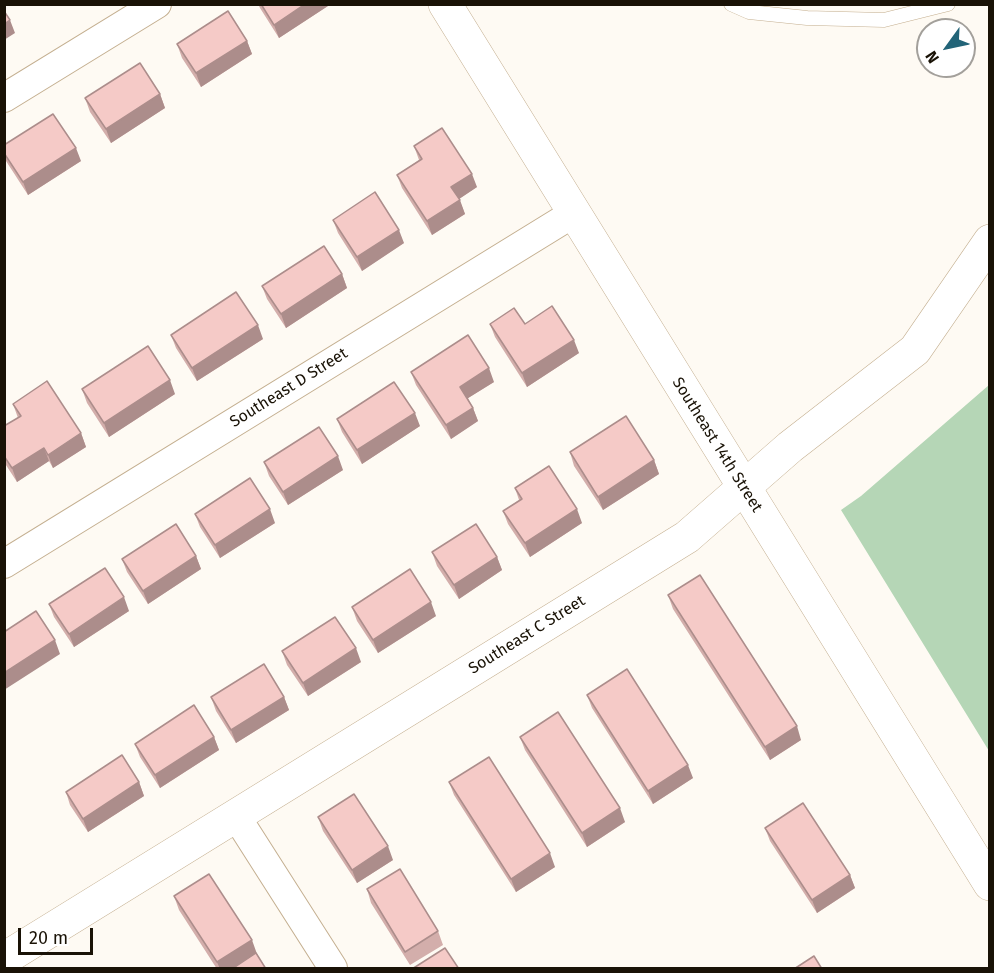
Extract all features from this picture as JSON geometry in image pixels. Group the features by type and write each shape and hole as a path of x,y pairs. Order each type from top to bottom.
{"street":[{"path":"4,98 157,4"},
{"name":"Southeast 14th Street","path":"445,4 990,884"},
{"name":"Southeast D Street","path":"4,564 574,213"},
{"name":"Southeast C Street","path":"4,959 687,537 743,487 915,350 990,241"},
{"path":"236,816 333,969"}],"lane":[{"path":"731,4 749,12 807,18 884,20 948,4"}],"green space":[{"path":"989,385 989,751 841,510 861,496"}],"building":[{"path":"261,4 305,4 274,25"},
{"path":"4,11 10,20 4,24"},
{"path":"228,11 247,41 196,73 177,44"},
{"path":"140,63 160,94 106,129 85,98"},
{"path":"53,114 76,148 23,182 4,153 4,145"},
{"path":"442,128 472,174 451,187 460,200 427,221 397,175 422,159 414,146"},
{"path":"375,192 399,230 357,257 333,220"},
{"path":"324,246 342,274 281,314 262,286"},
{"path":"236,292 258,325 192,368 171,335"},
{"path":"552,306 574,340 522,373 490,324 514,308 525,324"},
{"path":"468,335 489,368 460,387 473,408 446,425 411,372"},
{"path":"148,346 170,380 104,423 82,389"},
{"path":"47,381 81,433 48,455 44,448 12,468 4,456 4,426 21,416 13,404"},
{"path":"394,382 415,413 357,450 337,419"},
{"path":"626,416 654,460 598,497 570,452"},
{"path":"319,427 338,456 283,492 264,462"},
{"path":"549,466 577,509 525,543 503,511 522,499 515,488"},
{"path":"250,478 270,509 215,545 195,514"},
{"path":"176,524 196,556 143,591 122,559"},
{"path":"476,524 497,557 454,585 432,552"},
{"path":"105,568 124,597 69,634 49,604"},
{"path":"410,569 431,602 373,640 352,607"},
{"path":"700,575 797,726 765,747 668,595"},
{"path":"36,611 55,640 4,673 4,632"},
{"path":"335,617 356,648 303,683 282,651"},
{"path":"264,664 284,697 231,730 211,697"},
{"path":"627,669 688,765 648,791 587,695"},
{"path":"194,705 214,737 155,775 135,744"},
{"path":"558,712 620,808 582,833 520,737"},
{"path":"122,755 139,782 83,819 66,792"},
{"path":"489,757 550,853 511,879 449,782"},
{"path":"354,794 388,846 352,870 318,817"},
{"path":"803,803 850,875 812,900 765,828"},
{"path":"400,869 438,931 405,952 367,889"},
{"path":"209,874 252,940 217,962 174,896"},
{"path":"445,948 459,969 412,969"},
{"path":"256,953 266,969 232,969"},
{"path":"814,956 822,969 794,969"}]}
